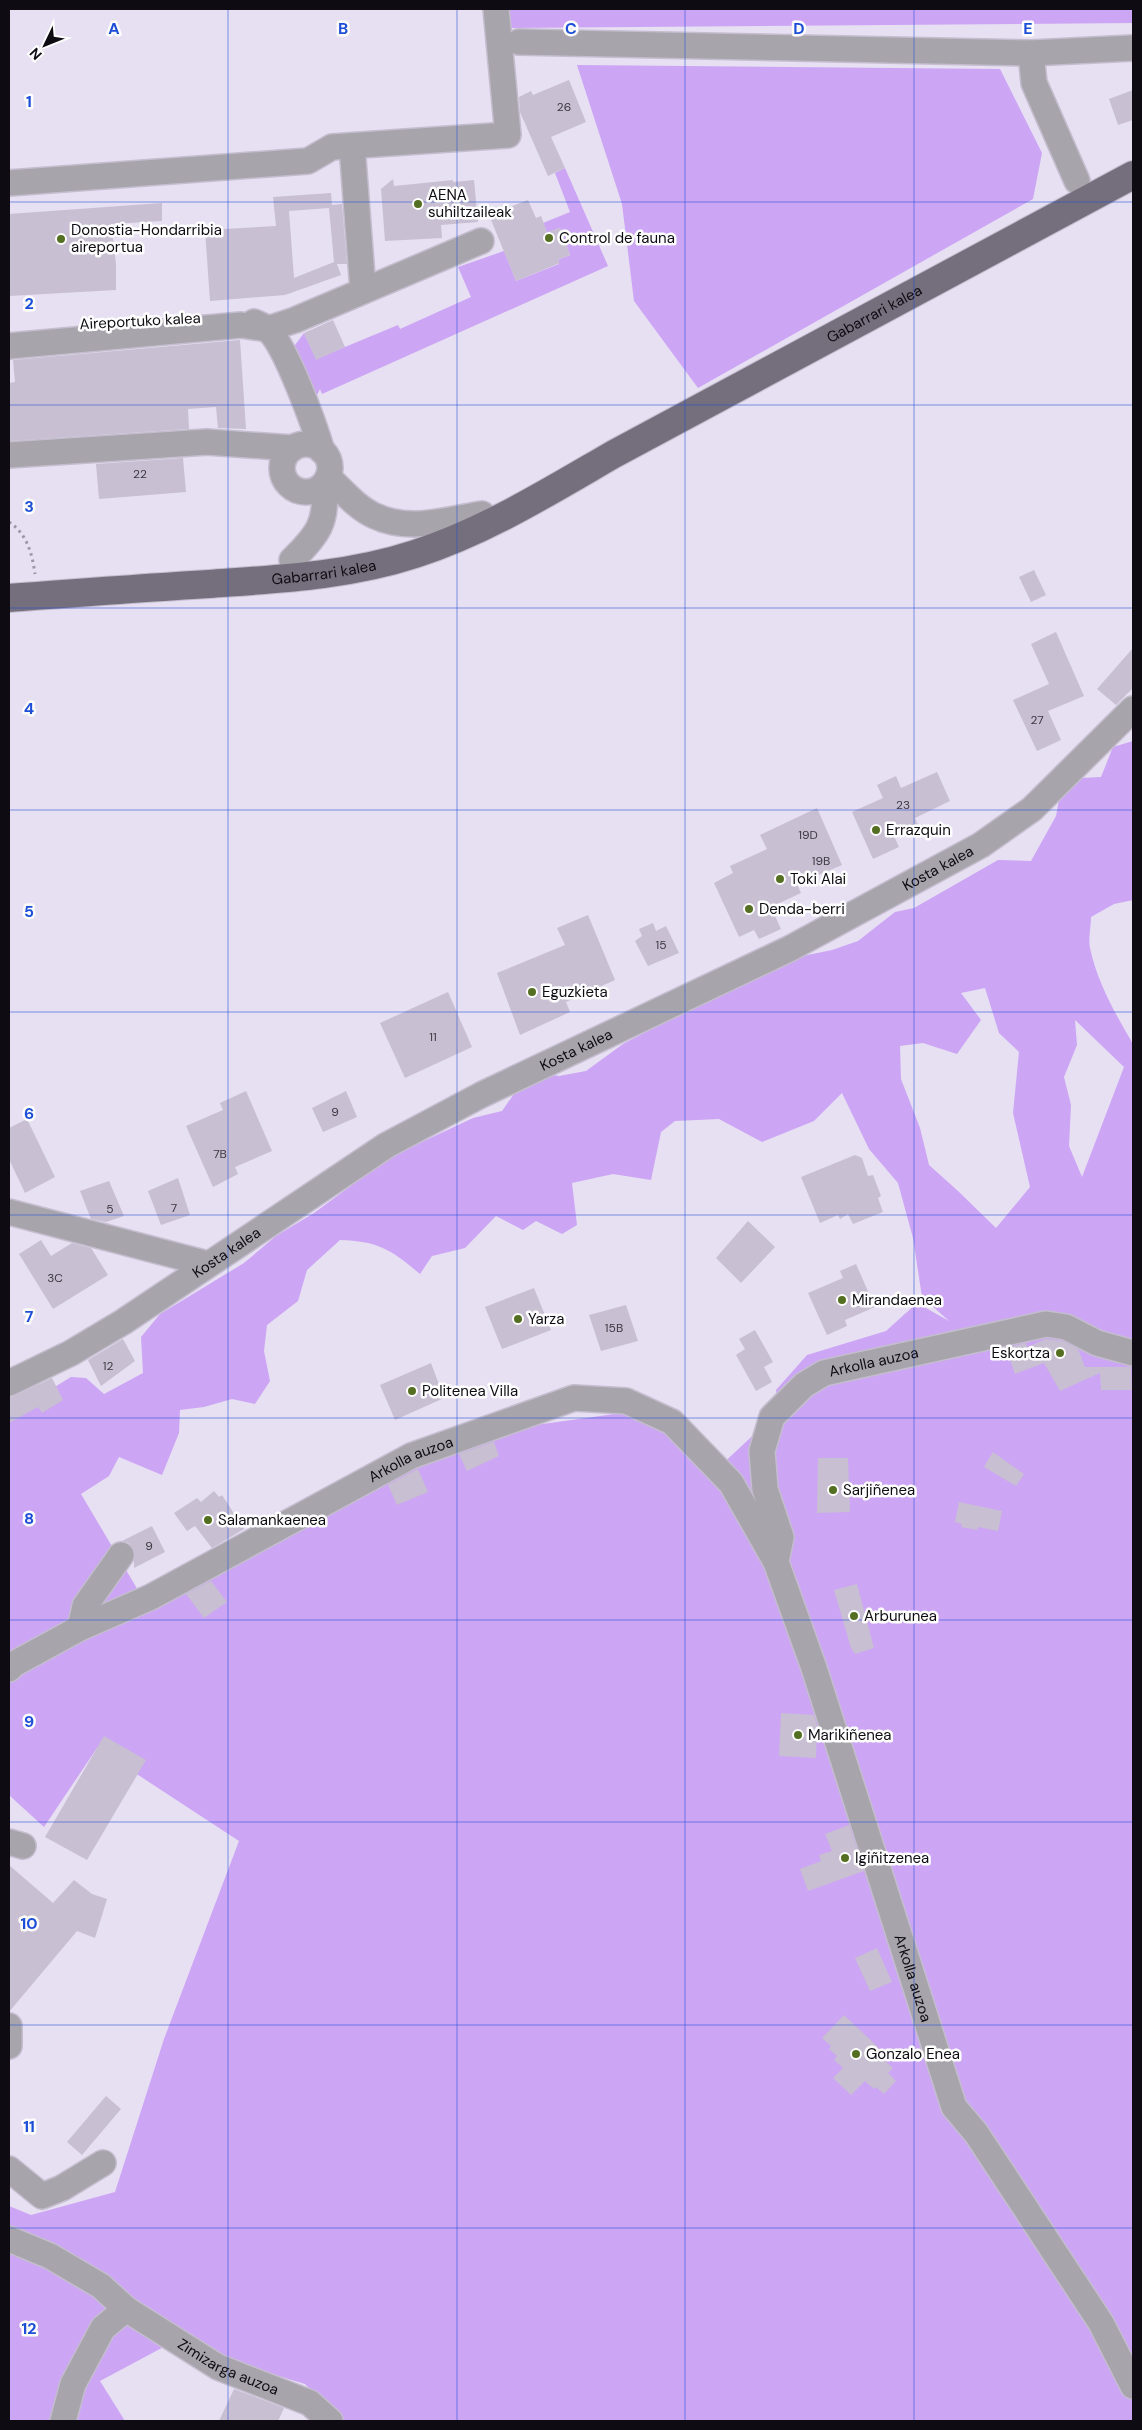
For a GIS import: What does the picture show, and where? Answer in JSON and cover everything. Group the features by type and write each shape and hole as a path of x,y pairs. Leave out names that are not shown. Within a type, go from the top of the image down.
{"main road":[{"name":"Gabarrari kalea","path":"9,598 336,573 416,554 460,537 532,501 614,454 1133,175"},
{"name":"Gabarrari kalea","path":"22,580 292,560 375,548 411,539 482,514 614,454"},
{"path":"188,585 207,575 273,570 292,560"}],"street":[{"path":"9,183 308,161 332,147 508,135 496,9"},
{"path":"520,42 1031,54 1133,48"},
{"path":"1031,54 1034,82 1077,182"},
{"path":"352,146 364,290"},
{"path":"292,560 307,545 323,520 326,502 328,459 322,451 309,410 277,341 268,329 295,320 481,241"},
{"name":"Aireportuko kalea","path":"9,328 242,316 268,329"},
{"name":"Aireportuko kalea","path":"9,346 241,325 268,329"},
{"path":"9,455 207,442 293,448 307,444 322,451"},
{"path":"293,448 284,458 282,464 282,471 287,483 292,488 311,492 326,481"},
{"name":"Gabarrari kalea","path":"326,481 375,516 393,523 408,525 482,514"},
{"name":"Kosta kalea","path":"9,1383 71,1353 115,1326 395,1140 490,1091 789,949 981,845 1032,809 1133,709"},
{"path":"9,1212 208,1264"},
{"name":"Arkolla auzoa","path":"776,1562 781,1537 764,1489 762,1451 772,1417 804,1385 824,1373 1046,1324 1066,1327 1097,1343 1133,1353"},
{"name":"Arkolla auzoa","path":"9,1669 14,1664 80,1628 151,1597 411,1456 574,1398 626,1400 672,1422 731,1483 776,1562 814,1668 954,2107 976,2134 1101,2323 1133,2386"},
{"path":"80,1628 85,1606 121,1555"},
{"path":"9,2026 9,2046"},
{"path":"9,2169 42,2196 62,2188 104,2164"},
{"name":"Zimizarga auzoa","path":"9,2239 50,2256 101,2286 126,2309 218,2367 310,2403 330,2421"},
{"path":"64,2417 73,2384 103,2328 126,2309"}],"path":[{"path":"9,522 18,528 32,552 22,580"}],"shaded area":[{"path":"509,9 1133,9 1133,23 506,28"},
{"path":"577,65 1000,69 1042,153 1033,199 698,388 634,301 622,204"},
{"path":"565,168 608,266 322,394 320,389 317,395 318,403 295,353 295,345 304,333 316,359 398,325 400,329 471,297 458,267 504,251 516,281 559,264 558,260 570,255 560,228 547,233 543,223 570,212 555,173"},
{"path":"1133,741 1133,900 1114,904 1091,917 1089,941 1093,961 1102,986 1133,1044 1133,2421 341,2421 305,2384 171,2343 100,2381 125,2421 9,2421 9,2206 31,2215 115,2192 164,2039 239,1841 97,1748 44,1827 9,1795 9,1415 71,1377 86,1378 104,1394 143,1373 141,1337 160,1314 244,1263 276,1236 314,1213 390,1157 473,1118 502,1111 530,1071 559,1076 586,1071 623,1044 691,1008 766,972 803,956 832,950 858,941 895,912 914,908 998,860 1031,861 1056,816 1063,779 1101,777 1113,747","holes":["985,988 999,1033 1019,1052 1013,1113 1030,1187 996,1228 929,1165 920,1128 901,1079 900,1046 923,1043 957,1054 981,1020 961,993","1075,1020 1124,1067 1082,1177 1069,1146 1071,1105 1064,1077 1077,1045","842,1093 869,1149 898,1183 913,1238 922,1297 949,1321 917,1303 886,1331 807,1355 776,1390 778,1412 716,1470 643,1410 514,1428 411,1455 142,1597 81,1494 109,1476 119,1457 162,1475 179,1433 180,1410 204,1407 232,1399 255,1404 270,1381 264,1351 267,1325 298,1301 307,1270 340,1240 365,1242 384,1248 420,1274 432,1256 465,1248 496,1216 523,1230 536,1221 562,1234 577,1225 572,1183 613,1174 651,1180 661,1132 675,1121 719,1119 762,1142 814,1121"]}],"building":[{"path":"569,80 586,122 551,137 565,168 548,176 520,112 519,97 531,91 533,95"},
{"path":"1133,90 1133,120 1118,125 1109,99"},
{"name":"AENA suhiltzaileak","path":"393,179 394,186 453,180 453,182 474,180 478,222 441,225 442,238 385,241 381,189"},
{"path":"331,193 332,205 342,204 347,264 337,264 341,275 285,295 210,301 205,230 276,226 273,197","holes":["329,208 334,262 294,278 289,211"]},
{"name":"Control de fauna","path":"528,200 536,218 541,216 547,232 560,228 570,255 558,260 560,263 516,281 489,215"},
{"name":"Donostia-Hondarribia aireportua","path":"162,203 162,221 111,224 116,264 116,290 9,296 9,214"},
{"path":"333,320 345,347 316,360 304,333"},
{"path":"240,340 246,429 218,428 216,407 188,409 189,429 9,441 9,383 15,382 13,360"},
{"path":"183,458 186,492 99,499 96,464"},
{"path":"1034,570 1046,595 1031,602 1019,577"},
{"path":"1056,632 1084,696 1048,711 1061,740 1037,751 1013,700 1049,684 1031,644"},
{"path":"1133,648 1133,688 1116,705 1097,689"},
{"path":"937,772 950,801 915,818 918,825 894,836 899,847 873,859 852,812 883,798 877,785 896,776 901,788"},
{"path":"817,808 842,865 797,884 801,893 771,907 781,929 759,939 754,930 739,937 714,883 733,873 730,866 767,849 760,835"},
{"path":"588,915 615,980 566,1002 570,1012 520,1035 497,973 565,945 557,928"},
{"path":"653,923 656,931 666,926 679,953 648,966 635,941 642,936 639,929"},
{"path":"448,992 472,1047 405,1078 380,1023"},
{"path":"246,1091 272,1151 235,1167 238,1174 213,1187 186,1126 223,1110 220,1103"},
{"path":"346,1091 357,1117 323,1132 312,1108"},
{"path":"27,1119 55,1177 25,1193 9,1159 9,1128"},
{"path":"855,1155 862,1158 868,1176 873,1175 881,1196 878,1198 883,1212 853,1224 848,1214 840,1219 838,1215 820,1223 801,1177"},
{"path":"178,1178 190,1215 161,1225 148,1191"},
{"path":"109,1181 124,1216 106,1222 91,1219 80,1191"},
{"path":"748,1221 775,1247 741,1283 716,1258"},
{"path":"41,1240 51,1256 72,1243 91,1248 108,1275 53,1309 19,1254"},
{"name":"Mirandaenea","path":"856,1264 875,1307 845,1320 847,1326 827,1335 808,1293 843,1278 840,1271"},
{"name":"Yarza","path":"534,1288 551,1330 502,1349 485,1307"},
{"path":"626,1305 638,1341 601,1351 589,1315"},
{"path":"755,1330 773,1362 764,1367 772,1382 756,1391 736,1355 745,1349 739,1339"},
{"path":"123,1339 135,1361 101,1386 88,1360"},
{"path":"1046,1339 1062,1341 1078,1349 1085,1367 1131,1367 1132,1390 1101,1390 1100,1373 1060,1391 1044,1363 1015,1374 1006,1348 1026,1343 1027,1347"},
{"name":"Politenea Villa","path":"431,1363 444,1398 395,1420 380,1385"},
{"path":"52,1378 63,1400 42,1413 38,1407 9,1423 9,1398"},
{"path":"494,1442 499,1456 467,1471 459,1454"},
{"path":"993,1452 1024,1474 1016,1486 984,1467"},
{"name":"Sarjiñenea","path":"818,1458 848,1458 850,1512 817,1513"},
{"path":"418,1469 428,1492 397,1505 388,1485"},
{"name":"Salamankaenea","path":"214,1491 219,1497 222,1495 244,1529 212,1548 195,1526 187,1531 174,1513 197,1498 201,1502"},
{"path":"959,1502 1002,1511 998,1531 978,1527 977,1530 961,1527 962,1524 955,1522"},
{"path":"152,1526 165,1552 134,1568 134,1549 129,1543 122,1541"},
{"path":"211,1581 227,1602 204,1618 186,1594"},
{"name":"Arburunea","path":"857,1584 874,1648 855,1654 851,1648 834,1590"},
{"name":"Marikiñenea","path":"781,1713 814,1715 817,1726 816,1758 779,1756"},
{"path":"104,1736 146,1760 87,1860 45,1837"},
{"name":"Igiñitzenea","path":"849,1825 864,1871 808,1891 800,1869 821,1861 819,1855 832,1851 825,1834"},
{"path":"9,1865 53,1903 74,1880 92,1894 107,1899 95,1938 77,1931 9,2012"},
{"path":"877,1948 892,1982 870,1991 855,1958"},
{"name":"Gonzalo Enea","path":"844,2015 879,2048 875,2052 893,2068 888,2073 896,2081 884,2094 876,2087 874,2089 865,2081 851,2095 833,2078 843,2068 834,2060 837,2056 829,2049 831,2046 822,2038"},
{"path":"106,2096 121,2109 82,2155 67,2142"},
{"path":"234,2389 284,2408 278,2421 219,2421"}],"place":[{"name":"AENA suhiltzaileak","path":"418,204"},
{"name":"Control de fauna","path":"549,238"},
{"name":"Donostia-Hondarribia aireportua","path":"61,239"},
{"name":"Errazquin","path":"876,830"},
{"name":"Toki Alai","path":"780,879"},
{"name":"Denda-berri","path":"749,909"},
{"name":"Eguzkieta","path":"532,992"},
{"name":"Mirandaenea","path":"842,1300"},
{"name":"Yarza","path":"518,1319"},
{"name":"Eskortza","path":"1060,1353"},
{"name":"Politenea Villa","path":"412,1391"},
{"name":"Sarjiñenea","path":"833,1490"},
{"name":"Salamankaenea","path":"208,1520"},
{"name":"Arburunea","path":"854,1616"},
{"name":"Marikiñenea","path":"798,1735"},
{"name":"Igiñitzenea","path":"845,1858"},
{"name":"Gonzalo Enea","path":"856,2054"}]}
